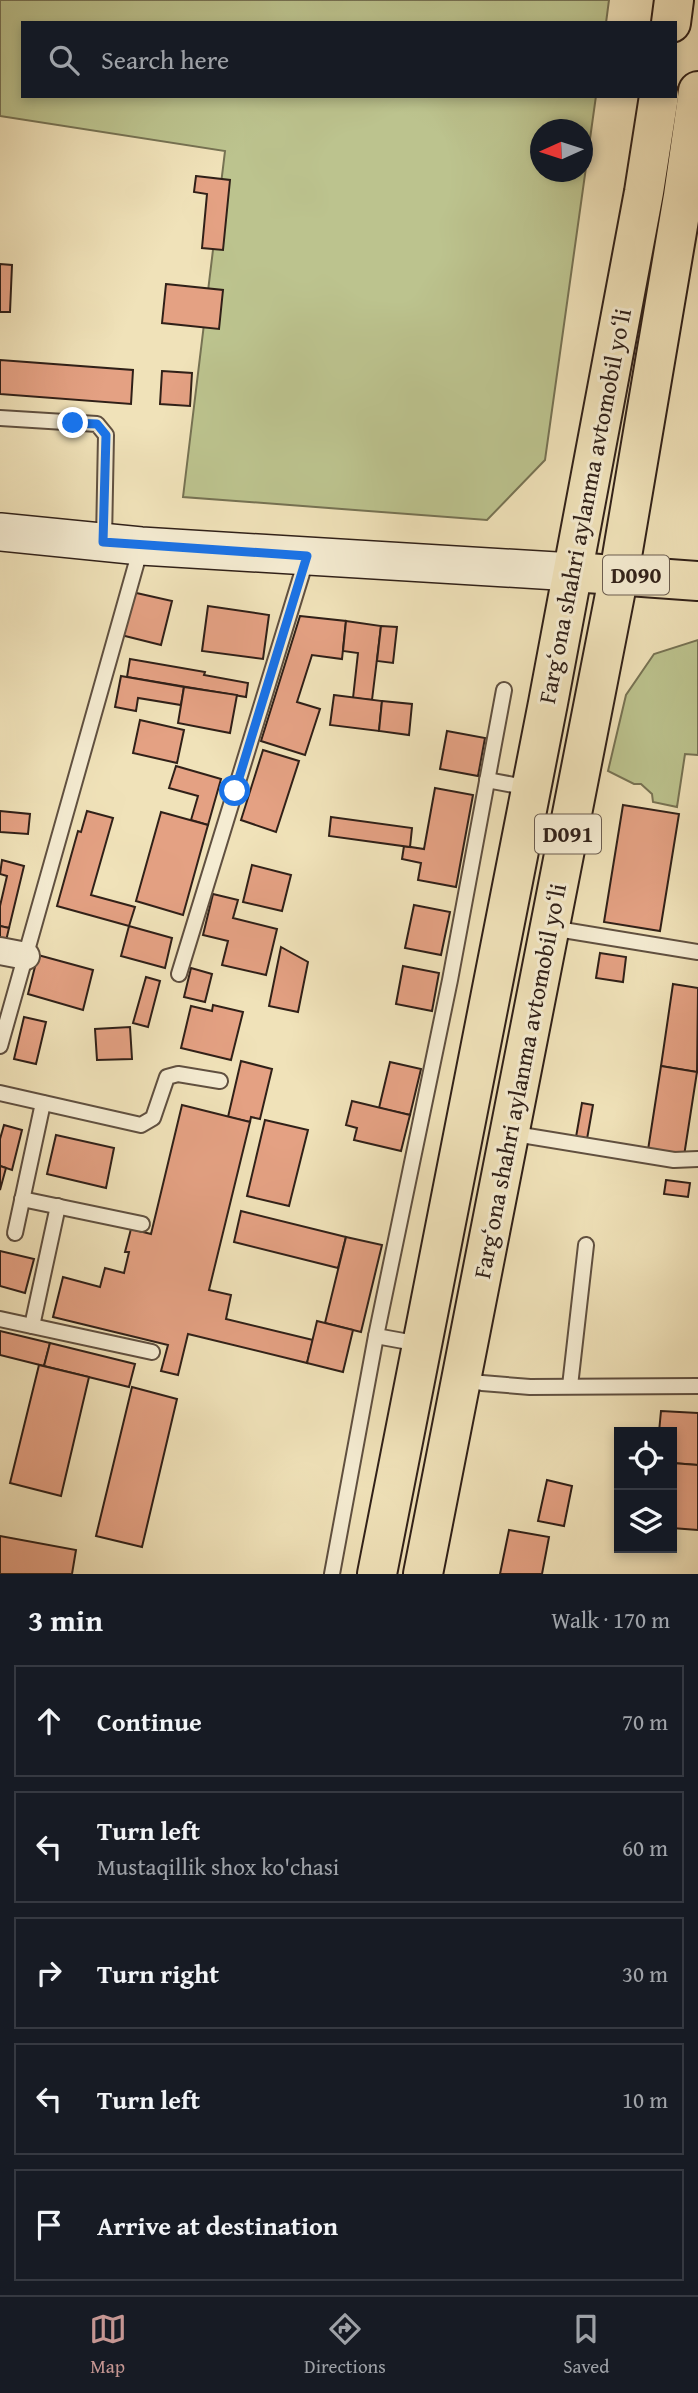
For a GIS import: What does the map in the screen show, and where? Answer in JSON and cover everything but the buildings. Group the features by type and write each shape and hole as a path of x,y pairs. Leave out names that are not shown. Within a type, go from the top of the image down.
{"main road":[{"path":"671,21 674,0"},
{"name":"Fargʻona shahri aylanma avtomobil yoʻli","path":"423,1574 619,574 683,196 698,91"},
{"name":"Fargʻona shahri aylanma avtomobil yoʻli","path":"377,1574 532,788 644,192 659,98"},
{"path":"0,532 141,546 573,572"},
{"name":"D090","path":"573,572 698,581"}],"street":[{"path":"0,951 26,956"}],"lane":[{"path":"0,418 97,424 106,435 103,542"},
{"path":"0,1046 141,546"},
{"path":"179,974 307,556"},
{"path":"332,1574 376,1336 450,980 503,690"},
{"path":"487,780 532,788"},
{"path":"550,928 698,951"},
{"path":"0,1093 141,1125 153,1118 167,1077 178,1074 219,1081"},
{"path":"15,1233 43,1103"},
{"path":"509,1133 674,1160 698,1159"},
{"path":"22,1199 142,1224"},
{"path":"32,1326 58,1206"},
{"path":"570,1386 586,1245"},
{"path":"0,1319 152,1352"},
{"path":"376,1336 422,1344"},
{"path":"461,1379 506,1385 698,1386"}],"green space":[{"path":"0,0 609,0 606,21 21,21 21,98 596,98 593,119 530,119 530,182 584,182 545,460 487,520 183,497 225,151 0,116"},
{"path":"698,640 698,755 685,754 677,807 653,802 652,794 641,784 634,784 608,771 626,695 654,654"}],"route":[{"path":"73,423 97,424 106,435 103,542 307,556 235,791"}]}
